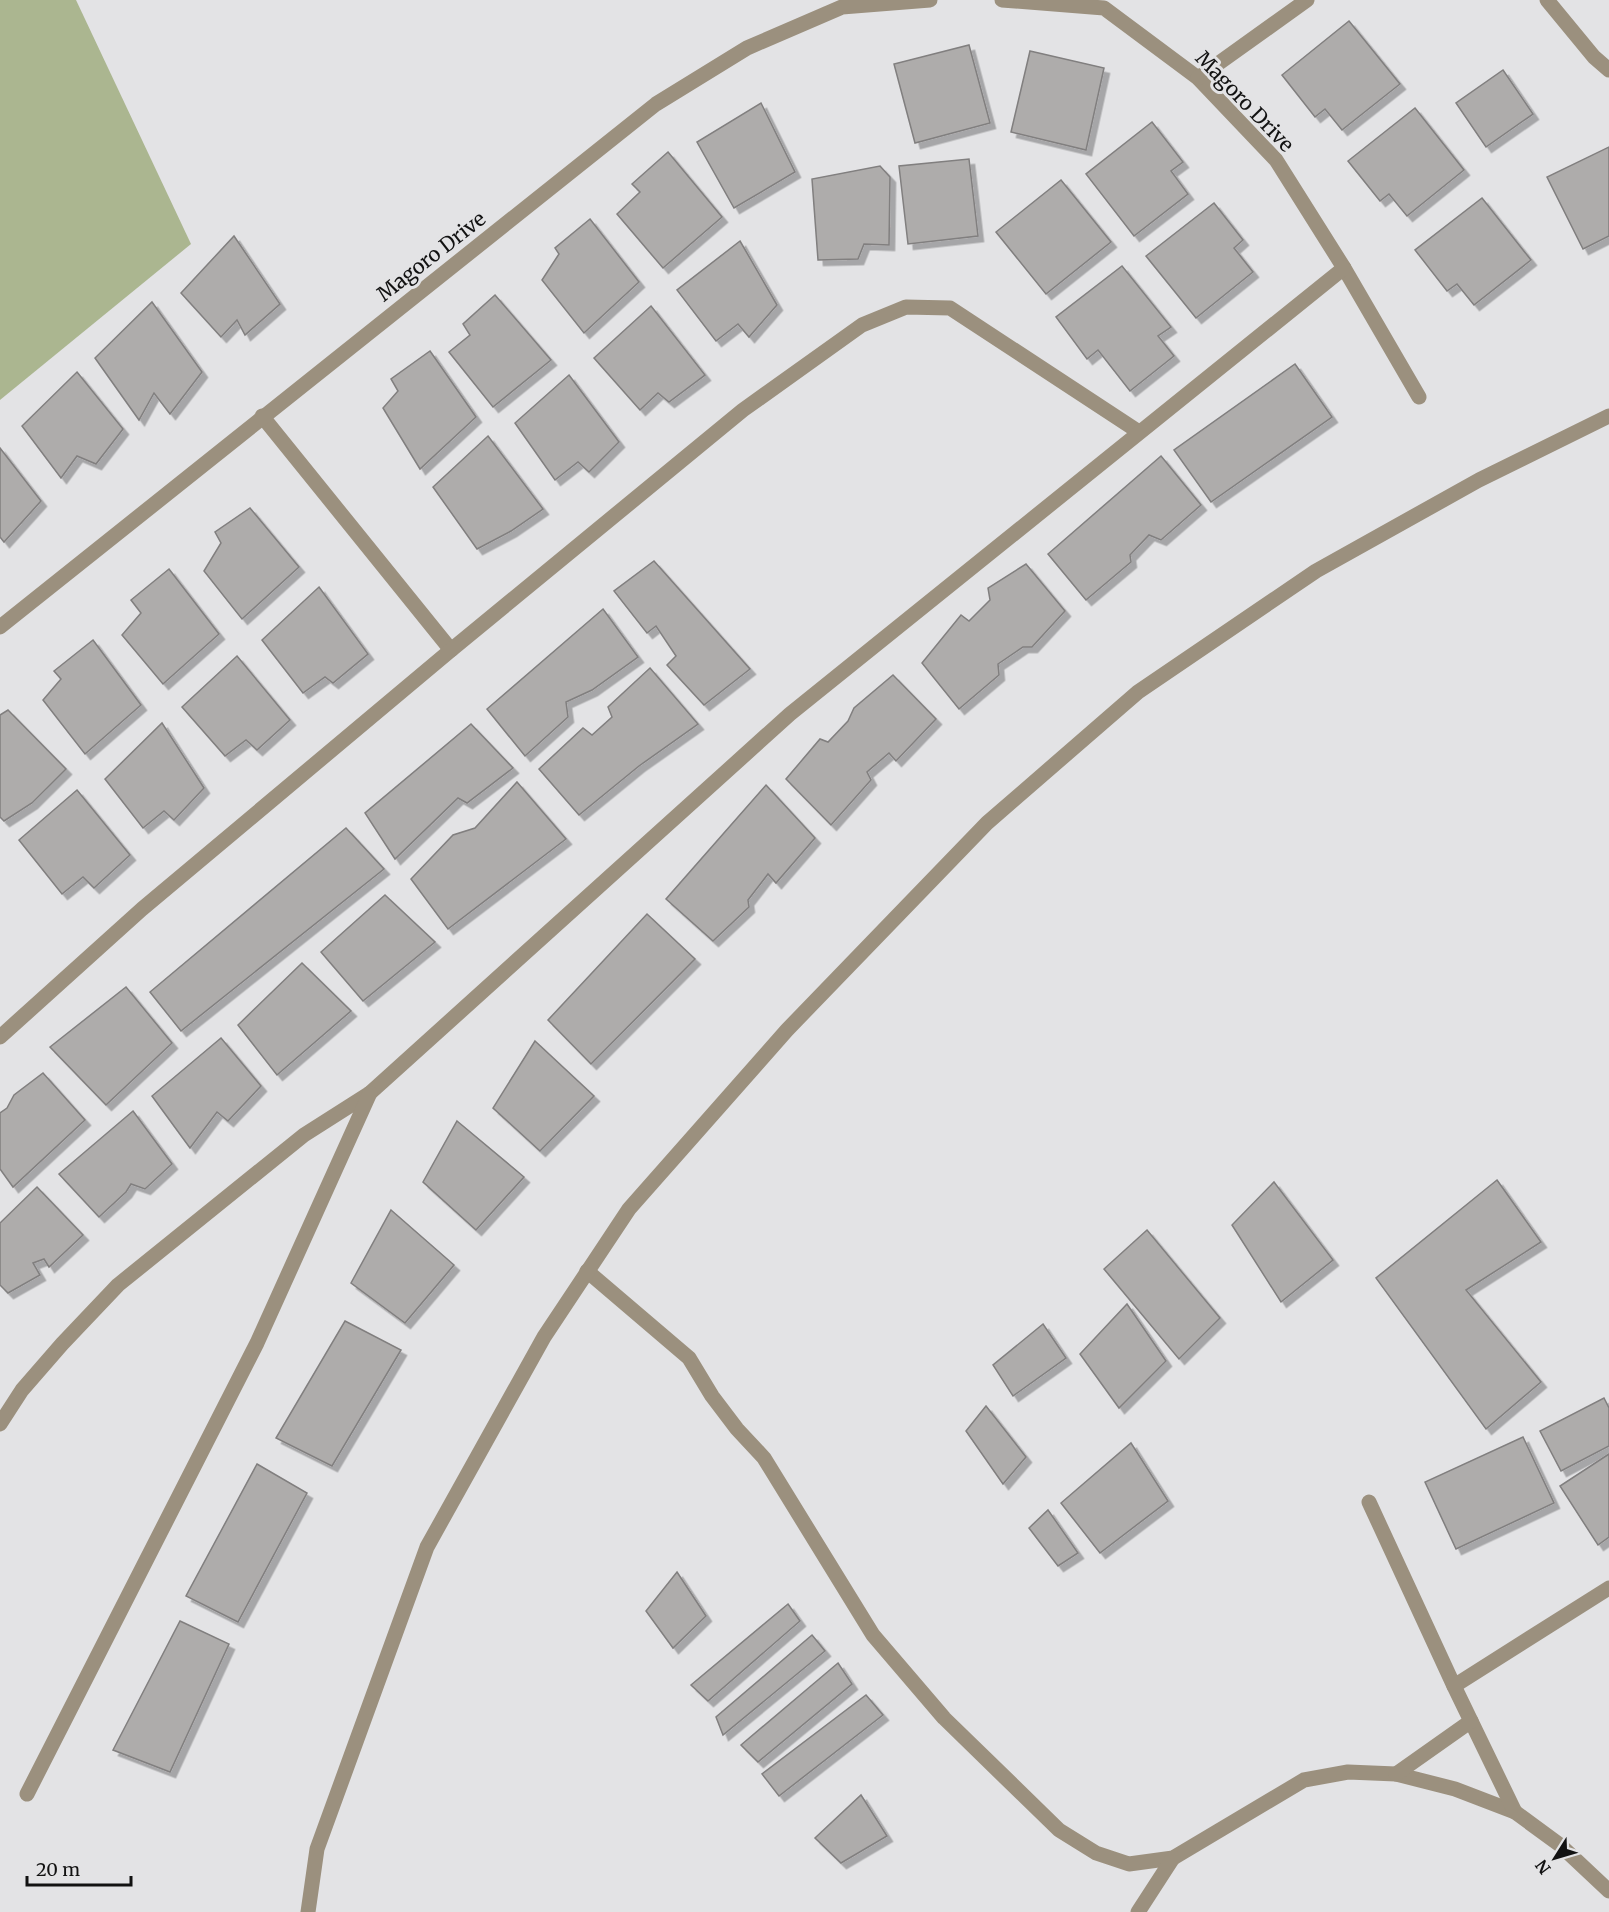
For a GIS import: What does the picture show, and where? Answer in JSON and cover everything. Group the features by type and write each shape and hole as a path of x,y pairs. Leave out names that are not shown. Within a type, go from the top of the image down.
{"street":[{"name":"Magoro Drive","path":"0,627 262,416 666,98 747,48 842,7 930,0"},
{"name":"Magoro Drive","path":"1002,0 1104,8 1198,78 1276,160 1344,268 1419,397"},
{"path":"1198,78 1307,0"},
{"path":"1547,0 1594,57 1609,70"},
{"path":"0,1424 22,1390 118,1285 304,1135 370,1093 790,714 1344,268"},
{"path":"0,1037 142,909 451,650 743,410 862,325 906,307 950,308 1139,432"},
{"path":"262,416 451,650"},
{"path":"308,1912 317,1849 428,1547 544,1337 629,1209 795,1021 987,823 1138,692 1316,571 1479,480 1609,416"},
{"path":"27,1794 257,1343 370,1093"},
{"path":"587,1272 689,1358 737,1429 764,1458 873,1635 944,1718 1059,1830 1096,1853 1129,1864 1173,1858 1304,1780 1348,1772 1396,1774 1455,1790 1515,1812 1560,1845 1609,1891"},
{"path":"1369,1502 1515,1812"},
{"path":"1454,1686 1609,1588"},
{"path":"1396,1774 1471,1721"},
{"path":"1138,1912 1173,1858"}],"green space":[{"path":"0,0 76,0 191,244 0,400"}],"building":[{"path":"1349,21 1400,84 1342,130 1325,109 1315,117 1282,75"},
{"path":"969,45 990,123 915,143 894,64"},
{"path":"1030,51 1104,68 1086,150 1011,132"},
{"path":"1503,70 1533,114 1486,147 1456,103"},
{"path":"761,103 795,172 734,208 697,142"},
{"path":"1415,108 1464,170 1407,216 1389,194 1380,201 1348,161"},
{"path":"1152,122 1183,162 1171,171 1188,194 1134,236 1086,174"},
{"path":"1609,147 1609,236 1583,249 1547,177"},
{"path":"668,152 722,217 663,268 617,214 640,192 632,184"},
{"path":"969,159 978,236 908,244 899,166"},
{"path":"880,166 890,177 889,245 864,244 858,259 818,260 812,179"},
{"path":"1061,180 1111,242 1046,294 996,232"},
{"path":"1482,198 1531,260 1474,305 1457,284 1447,291 1415,250"},
{"path":"1214,203 1243,240 1234,248 1253,272 1196,318 1146,256"},
{"path":"590,219 639,282 584,333 542,280 559,254 555,248"},
{"path":"234,236 280,304 245,335 237,320 221,337 181,293"},
{"path":"740,241 777,305 749,337 738,324 716,341 677,290"},
{"path":"1122,266 1171,327 1158,336 1174,356 1130,391 1098,350 1087,359 1056,317"},
{"path":"495,295 551,360 493,407 449,352 470,335 463,324"},
{"path":"152,302 202,372 170,414 154,393 139,420 95,358"},
{"path":"651,306 705,375 669,402 658,393 640,410 594,358"},
{"path":"430,351 476,417 420,469 383,408 398,391 391,379"},
{"path":"1295,364 1332,417 1211,502 1174,450"},
{"path":"77,372 123,429 96,464 77,456 61,478 22,426"},
{"path":"569,375 619,442 589,472 578,462 555,480 515,423"},
{"path":"488,436 543,509 511,531 477,549 433,487"},
{"path":"0,448 41,501 4,542 0,537"},
{"path":"1161,456 1201,505 1161,540 1149,535 1130,555 1131,562 1086,600 1048,554"},
{"path":"250,508 299,567 242,619 204,571 221,543 215,532"},
{"path":"654,561 750,669 704,705 667,665 676,656 656,626 647,633 614,591"},
{"path":"1026,564 1065,611 1032,647 1023,647 998,664 999,675 959,709 922,663 961,615 969,621 990,600 988,588"},
{"path":"169,569 219,634 163,684 122,635 141,613 131,600"},
{"path":"319,587 368,654 333,683 325,677 303,693 262,640"},
{"path":"603,609 638,657 592,690 566,702 568,717 525,756 487,709"},
{"path":"93,640 141,705 85,754 43,700 61,679 54,671"},
{"path":"237,656 290,720 257,750 246,740 225,756 182,707"},
{"path":"650,668 698,724 639,766 579,815 539,769 583,728 592,735 612,717 608,707"},
{"path":"893,675 936,719 896,761 889,753 867,772 871,780 831,825 786,779 820,739 828,742 848,721 854,708"},
{"path":"8,710 66,769 32,803 4,821 0,817 0,715"},
{"path":"162,723 204,788 174,820 164,811 143,828 105,779"},
{"path":"471,724 513,768 467,803 458,798 395,859 365,813"},
{"path":"517,782 566,839 448,929 411,879 453,835 475,828"},
{"path":"766,785 815,838 776,883 768,874 748,900 749,907 713,941 666,899"},
{"path":"77,790 130,855 94,888 83,877 62,894 19,840"},
{"path":"346,828 384,869 181,1031 150,992"},
{"path":"385,895 435,942 363,1001 321,952"},
{"path":"647,914 695,959 591,1064 548,1020"},
{"path":"302,963 351,1011 277,1075 238,1025"},
{"path":"126,987 172,1043 106,1105 50,1047"},
{"path":"221,1038 261,1086 228,1121 217,1112 190,1148 152,1096"},
{"path":"535,1041 594,1096 540,1151 493,1108"},
{"path":"43,1073 85,1120 13,1187 0,1169 0,1113 7,1108 14,1095"},
{"path":"133,1111 172,1164 145,1189 131,1184 126,1192 99,1217 59,1174"},
{"path":"457,1121 524,1177 476,1230 423,1182"},
{"path":"1497,1180 1541,1242 1466,1290 1541,1382 1486,1429 1376,1278"},
{"path":"1274,1182 1333,1260 1281,1302 1232,1225"},
{"path":"37,1187 83,1235 49,1267 44,1259 33,1263 40,1275 8,1293 0,1285 0,1223"},
{"path":"391,1210 454,1265 405,1323 351,1283"},
{"path":"1147,1230 1220,1318 1179,1359 1104,1269"},
{"path":"1127,1304 1166,1361 1119,1408 1080,1354"},
{"path":"345,1321 401,1350 332,1466 276,1438"},
{"path":"1043,1324 1066,1358 1013,1396 993,1365"},
{"path":"1604,1398 1609,1408 1609,1446 1561,1471 1540,1431"},
{"path":"986,1406 1026,1457 1003,1484 966,1431"},
{"path":"1523,1437 1554,1503 1456,1549 1425,1482"},
{"path":"1131,1443 1168,1501 1100,1553 1061,1503"},
{"path":"1609,1454 1609,1537 1598,1545 1560,1486"},
{"path":"257,1464 307,1493 238,1622 186,1596"},
{"path":"1048,1510 1078,1553 1058,1566 1029,1528"},
{"path":"677,1572 706,1616 673,1648 646,1611"},
{"path":"788,1604 800,1621 708,1701 691,1685"},
{"path":"180,1621 229,1644 170,1772 113,1750"},
{"path":"812,1635 825,1651 723,1735 716,1717"},
{"path":"838,1663 852,1684 758,1762 741,1745"},
{"path":"866,1695 883,1715 779,1796 762,1774"},
{"path":"861,1795 887,1836 841,1863 815,1838"}]}
